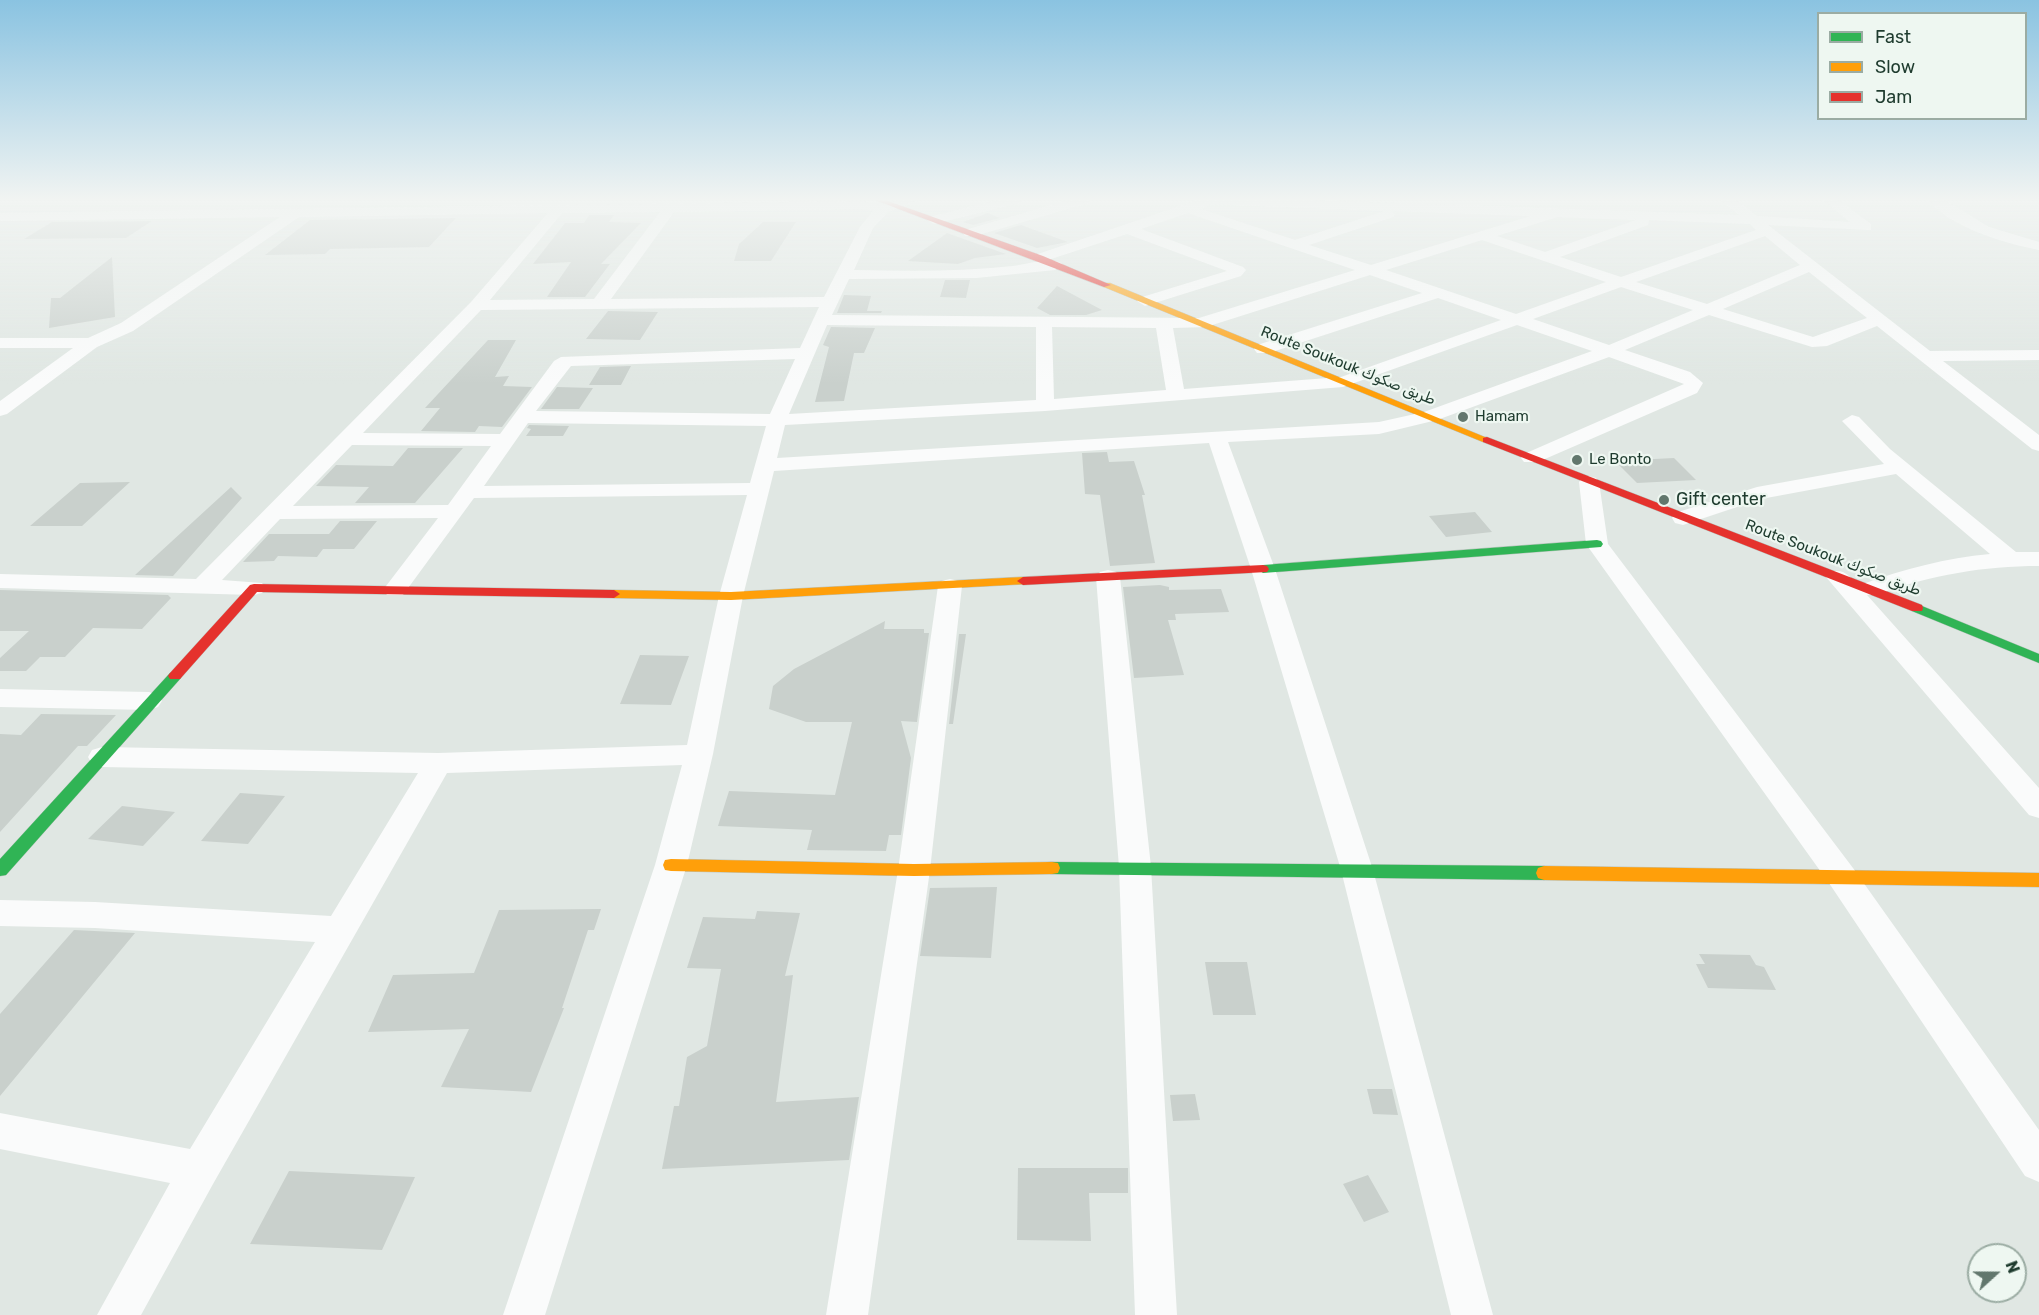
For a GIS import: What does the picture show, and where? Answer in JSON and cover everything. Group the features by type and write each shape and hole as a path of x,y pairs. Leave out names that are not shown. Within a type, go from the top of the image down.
{"street":[{"path":"4,405 91,343 127,327 224,261"},
{"path":"203,586 477,305 514,261"},
{"path":"599,304 630,261"},
{"path":"524,1315 671,865 699,754 731,596 777,420 825,311 850,261"},
{"name":"Route Soukouk طريق صكوك","path":"1047,261 1589,482 1871,589 2039,658"},
{"path":"1145,301 1236,273 1238,270 1215,261"},
{"path":"1348,261 1611,350 1684,376 1694,383 1691,389 1531,458"},
{"path":"477,305 599,304 825,311 1044,324 1200,323 1401,261"},
{"path":"1558,261 1707,311 1812,342 1821,342 1880,319"},
{"path":"522,417 777,420 1045,405 1343,382 1680,261"},
{"path":"1805,261 2039,445"},
{"path":"844,274 962,276 1001,274 1055,265"},
{"path":"469,492 762,477 1179,438 1379,428 1430,416 1611,350 1811,266"},
{"path":"1263,350 1441,292"},
{"path":"1044,324 1045,405"},
{"path":"1164,324 1169,395 1179,438"},
{"path":"0,343 91,343"},
{"path":"395,590 456,511 504,440 560,365 575,359 806,353"},
{"path":"1927,356 2039,355"},
{"path":"1852,421 1900,467 2011,560"},
{"path":"1216,436 1263,569 1357,870 1472,1315"},
{"path":"347,439 504,440"},
{"path":"1683,518 1757,493 1900,467"},
{"path":"1589,482 1597,544 1842,877 2039,1162"},
{"path":"274,513 456,511"},
{"path":"0,582 731,596 1263,569 1597,544"},
{"path":"1871,589 1936,567 2039,559"},
{"path":"1108,577 1135,867 1156,1315"},
{"path":"1838,577 2039,807"},
{"path":"847,1315 914,870 950,586"},
{"path":"0,870 149,701 254,588"},
{"path":"0,698 149,701"},
{"path":"102,757 438,763 581,760 699,754"},
{"path":"118,1315 199,1170 438,763"},
{"path":"671,865 914,870 1135,867 2039,880"},
{"path":"0,913 95,915 341,930"},
{"path":"0,1131 199,1170"}],"building":[{"path":"106,261 112,261 115,317 49,328 51,298 60,298"},
{"path":"535,261 604,261 601,264 610,264 585,297 547,297 571,262 533,264"},
{"path":"914,261 965,261 958,264"},
{"path":"945,280 970,280 966,298 940,297"},
{"path":"1057,286 1102,310 1086,315 1050,315 1037,308"},
{"path":"844,295 871,296 867,311 882,311 881,313 837,313"},
{"path":"608,311 658,312 640,340 586,339"},
{"path":"831,327 875,328 864,353 854,353 844,401 815,402 829,347 823,345"},
{"path":"488,340 516,340 495,377 509,376 503,386 532,387 502,427 479,426 475,432 421,431 440,408 425,408"},
{"path":"631,366 621,385 589,385 600,367"},
{"path":"557,387 593,388 579,409 541,409"},
{"path":"529,425 569,426 563,436 526,436 531,429 527,428"},
{"path":"408,448 463,448 415,503 355,503 369,487 316,486 336,465 393,466"},
{"path":"1107,452 1109,462 1134,461 1145,495 1142,495 1155,563 1110,566 1100,495 1085,494 1082,453"},
{"path":"1674,458 1696,480 1637,483 1615,461"},
{"path":"130,482 82,526 30,526 80,483"},
{"path":"231,487 242,498 173,576 135,575"},
{"path":"1475,512 1492,532 1446,537 1429,516"},
{"path":"340,521 377,521 354,549 323,549 317,557 278,556 274,561 243,562 269,534 329,534"},
{"path":"1160,585 1169,587 1169,590 1221,589 1229,612 1175,614 1176,620 1168,620 1184,675 1134,678 1123,587"},
{"path":"0,590 168,595 171,598 142,629 93,628 65,657 40,657 26,671 0,671 0,658 29,631 0,631"},
{"path":"885,621 884,629 924,629 924,633 929,633 917,722 901,721 911,758 901,835 889,835 886,851 807,850 812,830 718,826 729,791 835,795 852,722 806,722 769,709 773,686 794,669"},
{"path":"959,634 966,634 953,724 949,724"},
{"path":"640,655 689,656 671,705 620,704"},
{"path":"41,714 116,715 87,746 78,746 0,832 0,734 21,735"},
{"path":"240,793 285,796 248,844 201,841"},
{"path":"122,806 175,812 143,846 88,839"},
{"path":"997,887 991,958 920,956 930,888"},
{"path":"601,909 594,930 588,930 562,1008 564,1008 531,1092 441,1087 469,1029 368,1032 393,975 474,973 499,910"},
{"path":"757,911 800,913 785,976 793,975 776,1102 859,1097 849,1160 662,1169 674,1106 679,1106 687,1057 707,1046 721,969 687,968 703,917 755,919"},
{"path":"74,930 135,933 0,1096 0,1014"},
{"path":"1699,954 1750,955 1756,965 1764,967 1776,990 1708,988 1696,964 1705,964"},
{"path":"1205,962 1247,962 1256,1015 1213,1015"},
{"path":"1367,1089 1392,1089 1398,1115 1373,1114"},
{"path":"1195,1094 1200,1120 1173,1121 1170,1095"},
{"path":"1018,1168 1128,1168 1128,1193 1089,1193 1091,1241 1017,1240"},
{"path":"289,1171 415,1177 382,1250 250,1244"},
{"path":"1368,1175 1389,1212 1364,1222 1343,1184"}],"traffic: fast":[{"path":"1263,569 1597,544"},
{"path":"1917,608 2039,659"},
{"path":"0,870 175,676"},
{"path":"1052,868 1544,873"}],"traffic: slow":[{"path":"1107,285 1487,440"},
{"path":"614,594 731,596 1023,581"},
{"path":"671,865 914,870 1052,868"},
{"path":"1544,873 2039,880"}],"traffic: jam":[{"path":"1048,261 1107,285"},
{"path":"1487,440 1917,608"},
{"path":"1023,581 1263,569"},
{"path":"175,676 254,588 614,594"}],"place":[{"name":"Hamam","path":"1463,417"},
{"name":"Le Bonto","path":"1577,460"},
{"name":"Gift center","path":"1664,500"}]}
